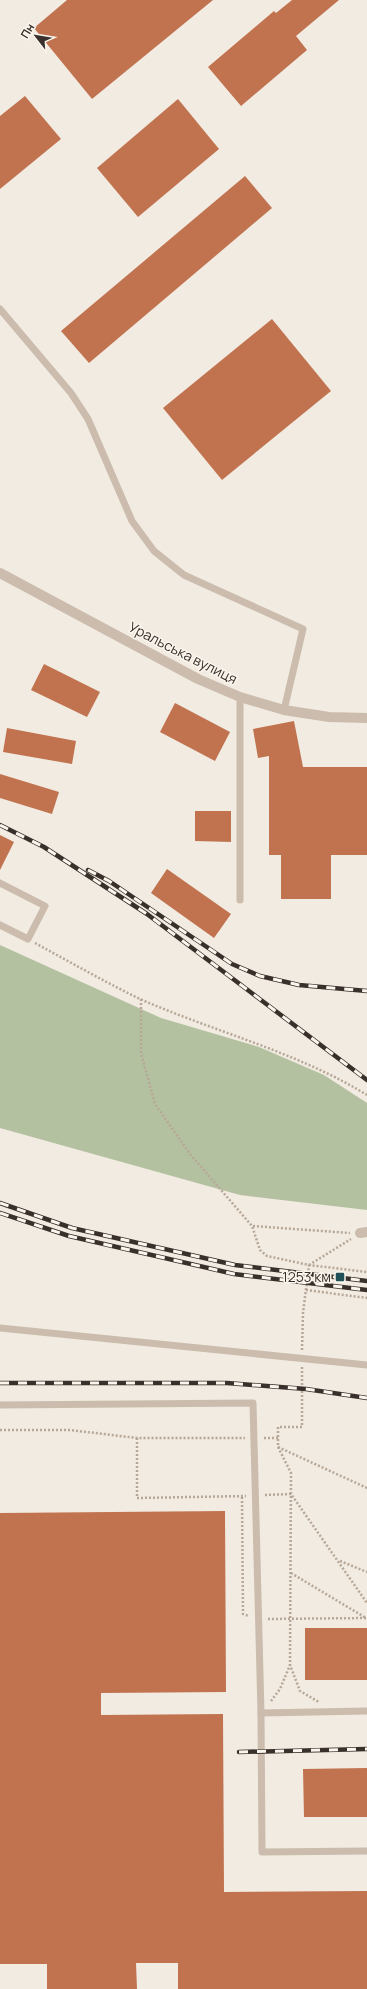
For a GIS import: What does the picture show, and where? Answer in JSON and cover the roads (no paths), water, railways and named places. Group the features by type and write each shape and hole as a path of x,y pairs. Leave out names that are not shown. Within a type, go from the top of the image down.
{"street":[{"name":"Уральська вулиця","path":"0,573 198,679 240,697 284,710 329,717 367,718"}],"lane":[{"path":"0,309 71,393 88,420 132,521 154,551 184,575 303,629 284,710"},
{"path":"240,697 240,900"},
{"path":"0,883 45,906 28,939 0,925"},
{"path":"0,1328 367,1365"},
{"path":"0,1405 253,1403 261,1713 262,1852 367,1852"},
{"path":"261,1713 367,1711"}],"railway":[{"path":"0,825 44,847 147,914 367,1080"},
{"path":"88,870 109,881 232,964 260,976 299,985 367,991"},
{"path":"0,1203 72,1228 235,1265 367,1281"},
{"path":"0,1213 69,1236 234,1274 367,1290"},
{"path":"0,1383 227,1383 306,1389 367,1398"},
{"path":"239,1752 367,1749"}],"place":[{"name":"1253 км","path":"340,1277"}]}
